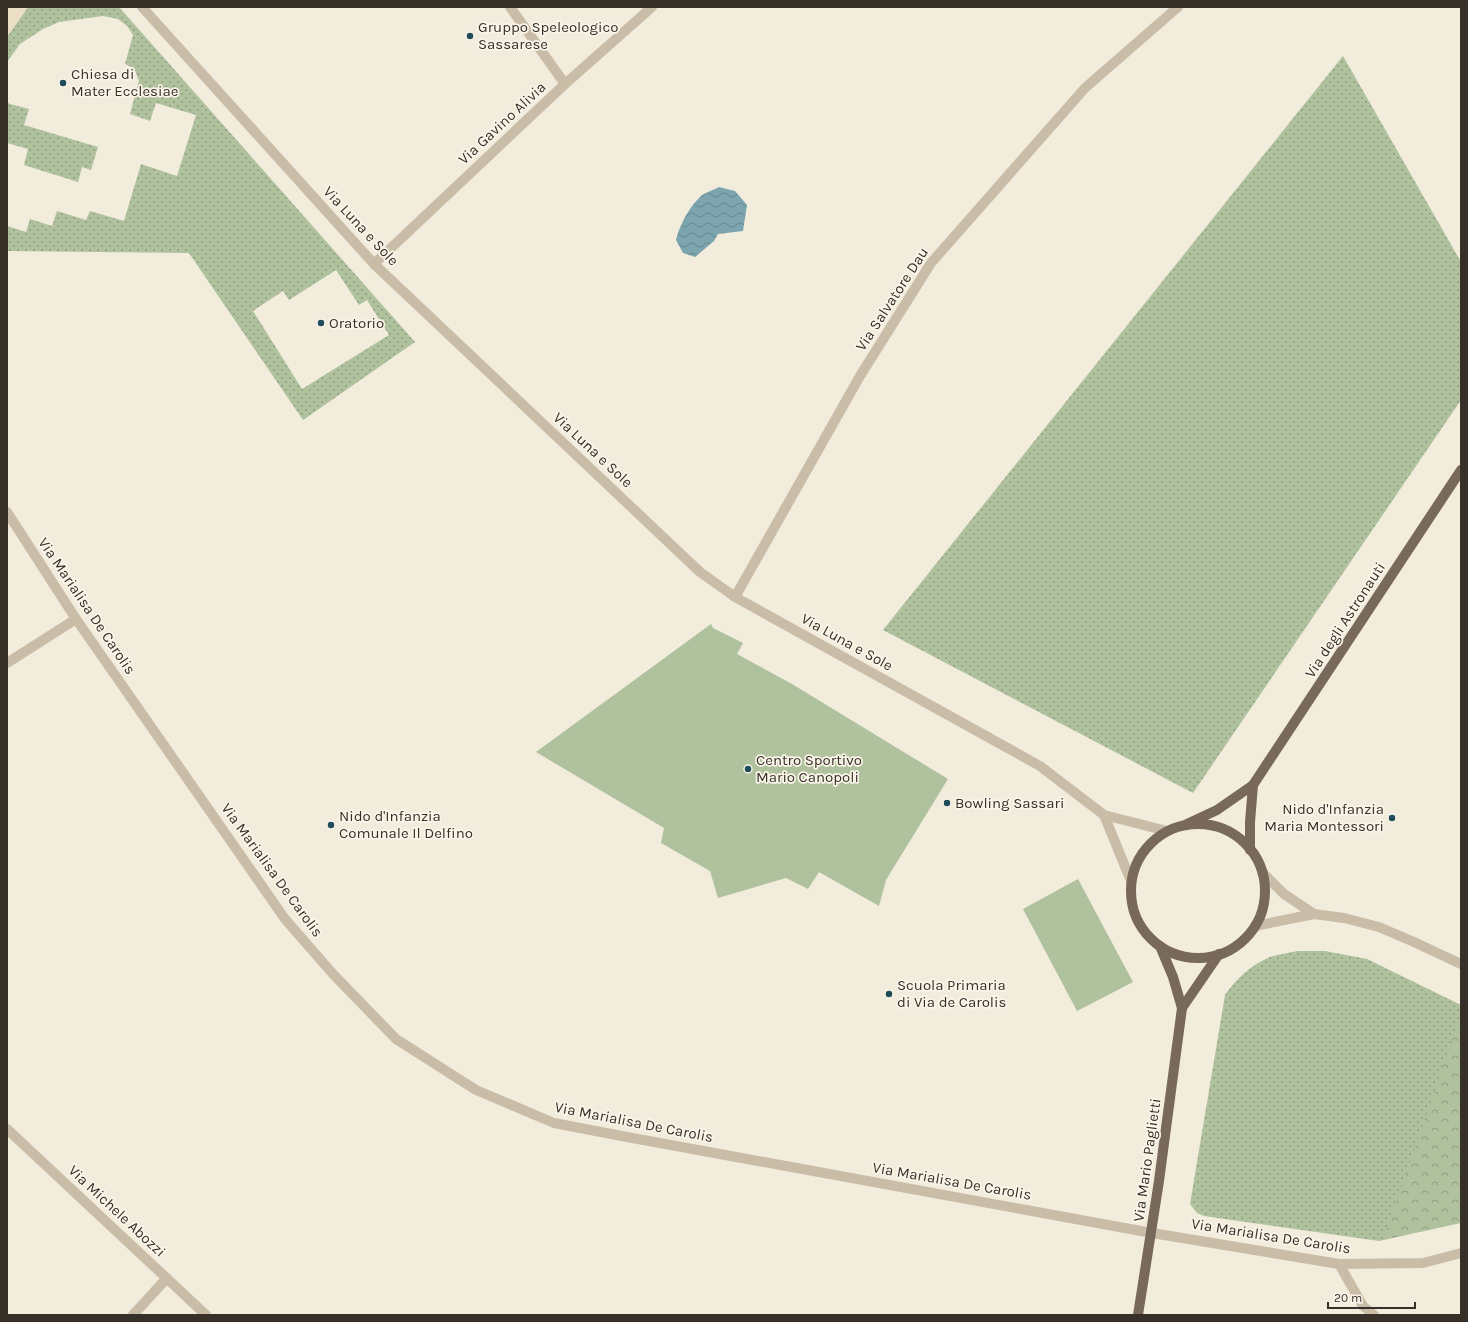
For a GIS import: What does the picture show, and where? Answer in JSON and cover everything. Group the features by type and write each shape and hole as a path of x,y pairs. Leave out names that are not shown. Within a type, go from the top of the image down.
{"main road":[{"name":"Via degli Astronauti","path":"1187,824 1217,810 1253,786 1461,470"},
{"name":"Via degli Astronauti","path":"1250,850 1250,822 1253,786"},
{"path":"1187,824 1208,824 1228,831 1246,843 1258,861 1265,881 1264,903 1258,923 1245,939 1229,951 1209,957 1188,958 1168,951 1160,946 1151,939 1138,922 1131,902 1131,881 1138,860 1150,843 1167,831 1187,824"},
{"path":"1160,946 1173,977 1182,1008"},
{"path":"1182,1008 1219,954"},
{"name":"Via Mario Paglietti","path":"1138,1315 1152,1233 1182,1008"}],"street":[{"name":"Via Luna e Sole","path":"142,7 374,264 700,572 735,597 1040,766 1104,814 1167,831"},
{"path":"510,7 565,84"},
{"name":"Via Gavino Alivia","path":"374,264 565,84 652,7"},
{"name":"Via Salvatore Dau","path":"735,597 860,376 931,263 1085,88 1178,7"},
{"name":"Via Marialisa De Carolis","path":"7,512 76,619 285,919 333,974 396,1039 476,1090 554,1122 626,1137 1152,1233 1339,1264 1423,1263 1461,1253"},
{"path":"7,663 76,619"},
{"path":"1104,814 1131,881"},
{"path":"1262,872 1284,894 1314,914"},
{"path":"1255,926 1314,914 1344,918 1379,927 1461,964"},
{"name":"Via Michele Abozzi","path":"7,1129 206,1315"},
{"path":"1339,1264 1363,1306 1374,1315"},
{"path":"133,1315 167,1278"}],"green space":[{"path":"28,7 119,7 415,342 303,420 189,253 7,251 7,226 26,232 30,219 52,226 57,211 86,220 90,211 124,221 141,164 177,176 196,115 156,103 150,121 130,114 139,81 134,68 125,64 133,35 127,26 118,19 103,16 59,22 43,29 20,44 7,62 7,37","holes":["336,270 359,305 367,300 389,335 302,389 253,311 283,291 289,300"]},
{"path":"1343,56 1461,262 1461,400 1193,793 883,630"},
{"path":"7,102 29,109 24,125 98,147 91,170 82,167 78,182 24,165 28,149 7,143"},
{"name":"Centro Sportivo Mario Canopoli","path":"711,624 713,628 743,643 737,654 792,684 948,779 886,880 879,906 819,872 808,889 786,878 718,898 710,871 661,843 664,828 536,752"},
{"path":"1078,879 1133,982 1077,1011 1023,909"},
{"path":"1298,951 1325,951 1367,959 1461,1005 1461,1108 1431,1229 1379,1241 1204,1216 1197,1213 1190,1204 1225,995 1239,978 1256,964 1270,957"},
{"path":"1461,1014 1461,1223 1383,1240"}],"shaded area":[{"path":"7,7 28,7 7,36"}],"water":[{"path":"719,187 735,191 747,205 743,231 718,234 714,241 695,257 683,253 676,240 686,216 702,195"}],"place":[{"name":"Gruppo Speleologico Sassarese","path":"470,36"},
{"name":"Chiesa di Mater Ecclesiae","path":"63,83"},
{"name":"Oratorio","path":"321,323"},
{"name":"Centro Sportivo Mario Canopoli","path":"748,769"},
{"name":"Bowling Sassari","path":"947,803"},
{"name":"Nido d'Infanzia Maria Montessori","path":"1392,818"},
{"name":"Nido d'Infanzia Comunale Il Delfino","path":"331,825"},
{"name":"Scuola Primaria di Via de Carolis","path":"889,994"}]}
